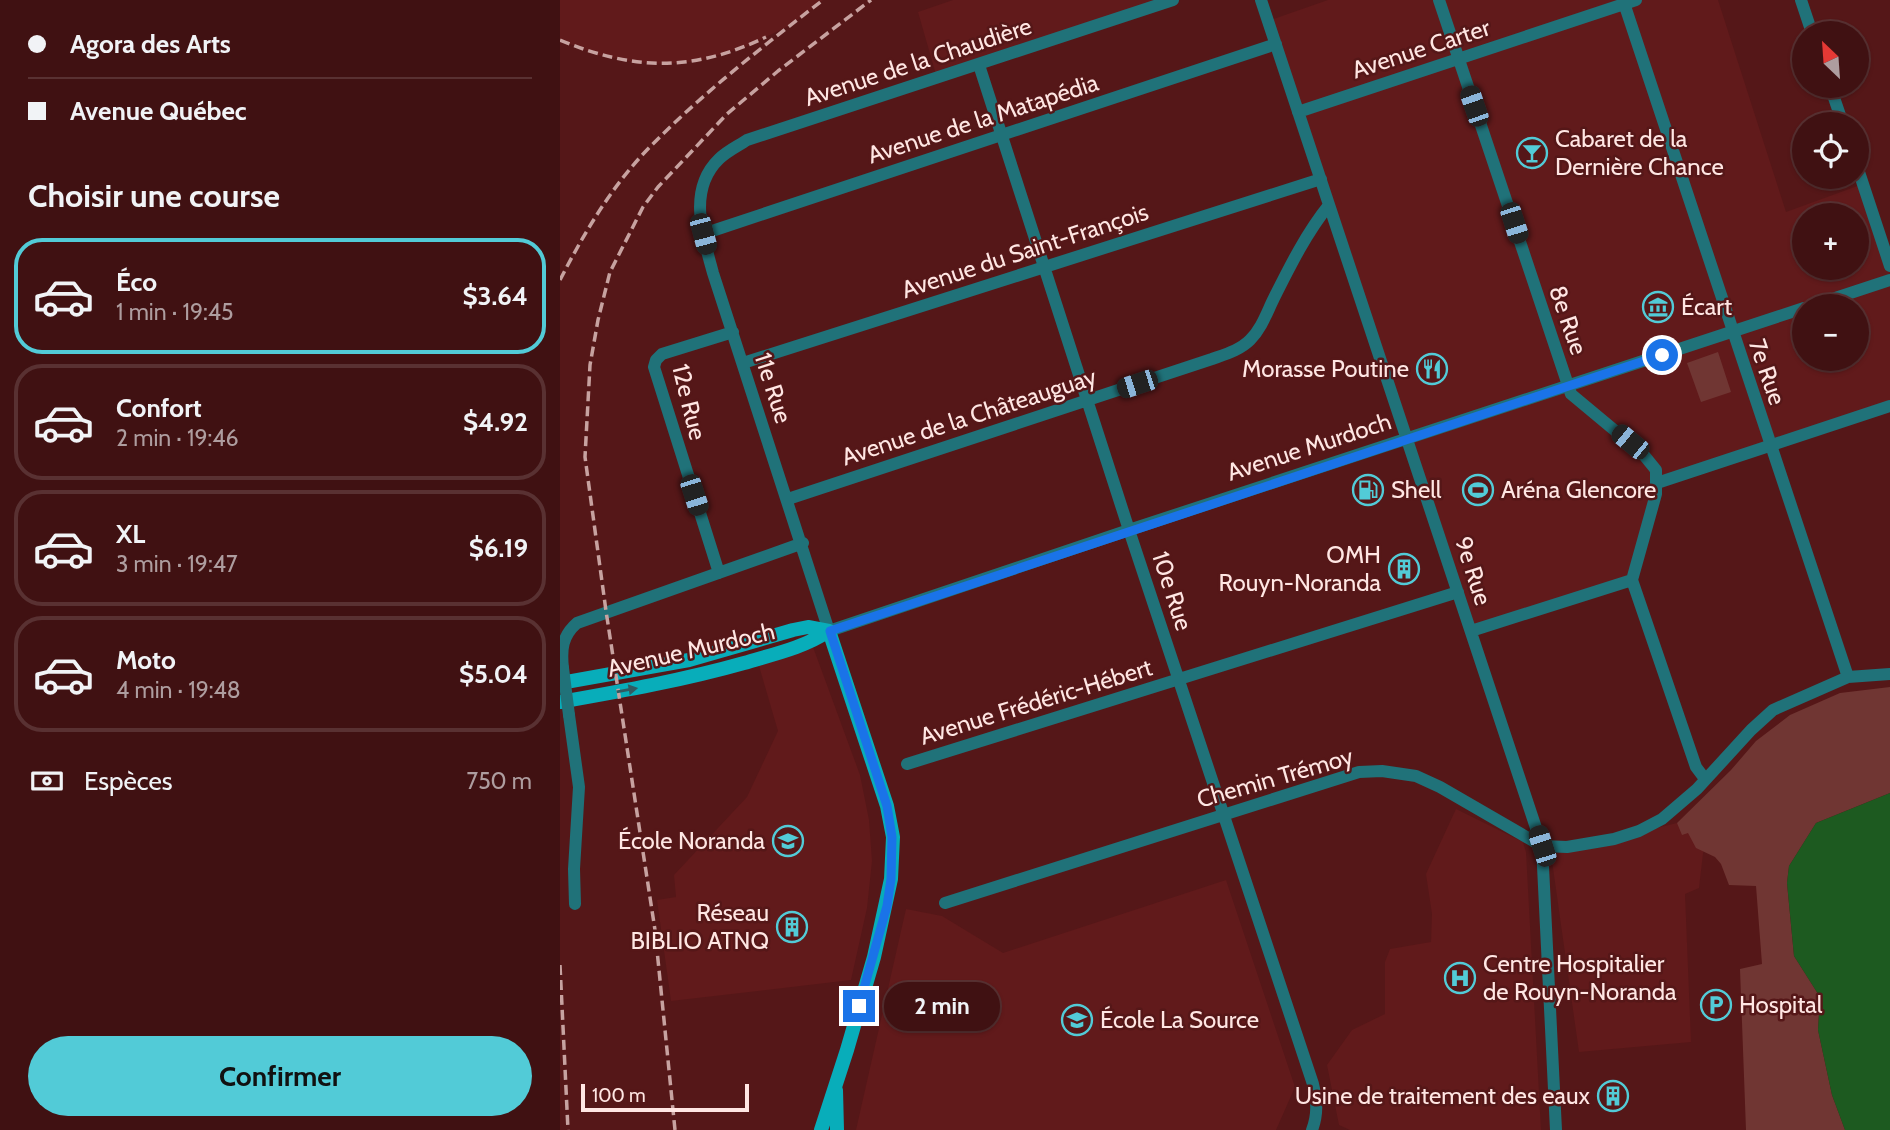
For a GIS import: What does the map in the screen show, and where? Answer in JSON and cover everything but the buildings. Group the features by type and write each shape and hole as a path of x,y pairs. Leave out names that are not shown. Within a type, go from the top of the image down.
{"main road":[{"name":"Avenue Murdoch","path":"560,683 689,660 808,627 830,631"},
{"name":"Avenue Murdoch","path":"560,702 716,672 812,643 830,631"},
{"path":"821,1130 836,1087 887,906 892,837 887,806 830,631"},
{"path":"836,1087 837,1130"}],"street":[{"name":"Avenue de la Chaudière","path":"719,159 747,140 1173,0"},
{"name":"9e Rue","path":"1261,0 1542,846 1556,1130"},
{"name":"8e Rue","path":"1439,0 1571,394 1648,459 1656,470 1657,483"},
{"path":"1801,0 1808,21"},
{"name":"Avenue Carter","path":"1298,112 1628,1"},
{"name":"7e Rue","path":"1628,1 1732,332 1848,677"},
{"name":"Avenue de la Matapédia","path":"703,234 1276,44"},
{"name":"10e Rue","path":"979,65 1129,530 1313,1084 1317,1101 1314,1129"},
{"name":"11e Rue","path":"719,159 708,175 700,198 703,234 830,631"},
{"name":"Avenue du Saint-François","path":"743,363 1321,179"},
{"path":"1865,189 1890,265"},
{"name":"Avenue de la Châteauguay","path":"788,499 1241,348 1262,325 1295,257 1319,216 1329,205"},
{"path":"1847,294 1890,280"},
{"name":"Avenue Murdoch","path":"830,631 1792,312"},
{"name":"12e Rue","path":"719,573 654,367 662,354 733,332"},
{"path":"1705,779 1696,767 1632,580 1657,483 1890,406"},
{"path":"575,904 574,869 579,787 563,668 563,644 571,629 606,611 803,543"},
{"path":"1471,631 1632,580"},
{"name":"Avenue Frédéric-Hébert","path":"907,764 1458,592"},
{"path":"1542,846 1567,847 1615,839 1639,831 1662,819 1773,710 1848,677 1890,674"},
{"name":"Chemin Trémoy","path":"945,904 1359,772 1416,776 1542,846"}],"shaded area":[{"path":"560,0 823,0 791,25 745,47 699,61 664,64 633,62 598,55 560,40"},
{"path":"953,0 1173,0 937,78 918,12"},
{"path":"1328,0 1718,0 1786,212 1792,210 1792,280 1869,280 1869,203 1811,203 1849,189 1865,189 1890,266 1890,406 1658,483 1632,580 1471,631 1268,21"},
{"path":"1718,352 1731,392 1701,402 1687,363"},
{"name":"École Noranda","path":"813,647 860,775 869,820 872,861 867,908 851,980 671,1001 657,900 676,897 674,875 747,797 778,731 759,666"},
{"path":"1890,687 1890,793 1816,823 1789,866 1787,883 1794,956 1820,997 1818,1030 1832,1095 1845,1130 1746,1130 1740,969 1762,964 1756,886 1729,885 1721,864 1715,857 1696,848 1688,833 1682,835 1677,823 1731,770 1756,741 1790,715 1840,693"},
{"path":"1890,793 1890,1130 1845,1130 1832,1095 1818,1030 1820,997 1794,956 1787,883 1789,866 1816,823"},
{"name":"Centre Hospitalier de Rouyn-Noranda","path":"1456,809 1523,842 1526,852 1541,1130 1350,1130 1339,1125 1327,1065 1352,1030 1385,1014 1385,962 1390,949 1431,942 1432,914 1426,874"},
{"name":"Centre Hospitalier de Rouyn-Noranda","path":"1677,823 1704,845 1699,888 1685,894 1691,1042 1579,1052 1551,854"},
{"name":"École La Source","path":"1226,880 1295,1087 1276,1130 856,1130 906,909 942,916 1003,953"}],"railway":[{"path":"560,280 598,213 620,181 645,152 709,92 823,0"},
{"path":"675,1130 655,930 585,457 590,365 610,272 643,207 658,187 727,114 871,0"},
{"path":"560,40 613,58 663,63 713,57 766,37"},
{"path":"560,965 568,1130"}],"place":[{"name":"Cabaret de la Dernière Chance","path":"1532,153"},
{"name":"Écart","path":"1658,307"},
{"name":"Morasse Poutine","path":"1432,369"},
{"name":"Shell","path":"1368,490"},
{"name":"Aréna Glencore","path":"1478,490"},
{"name":"OMH Rouyn-Noranda","path":"1404,569"},
{"name":"École Noranda","path":"788,841"},
{"name":"Réseau BIBLIO ATNQ","path":"792,927"},
{"name":"Centre Hospitalier de Rouyn-Noranda","path":"1460,978"},
{"name":"Hospital","path":"1716,1005"},
{"name":"École La Source","path":"1077,1020"},
{"name":"Usine de traitement des eaux","path":"1613,1096"}],"route":[{"path":"859,1006 887,906 892,837 887,806 830,631 1662,355"}]}
